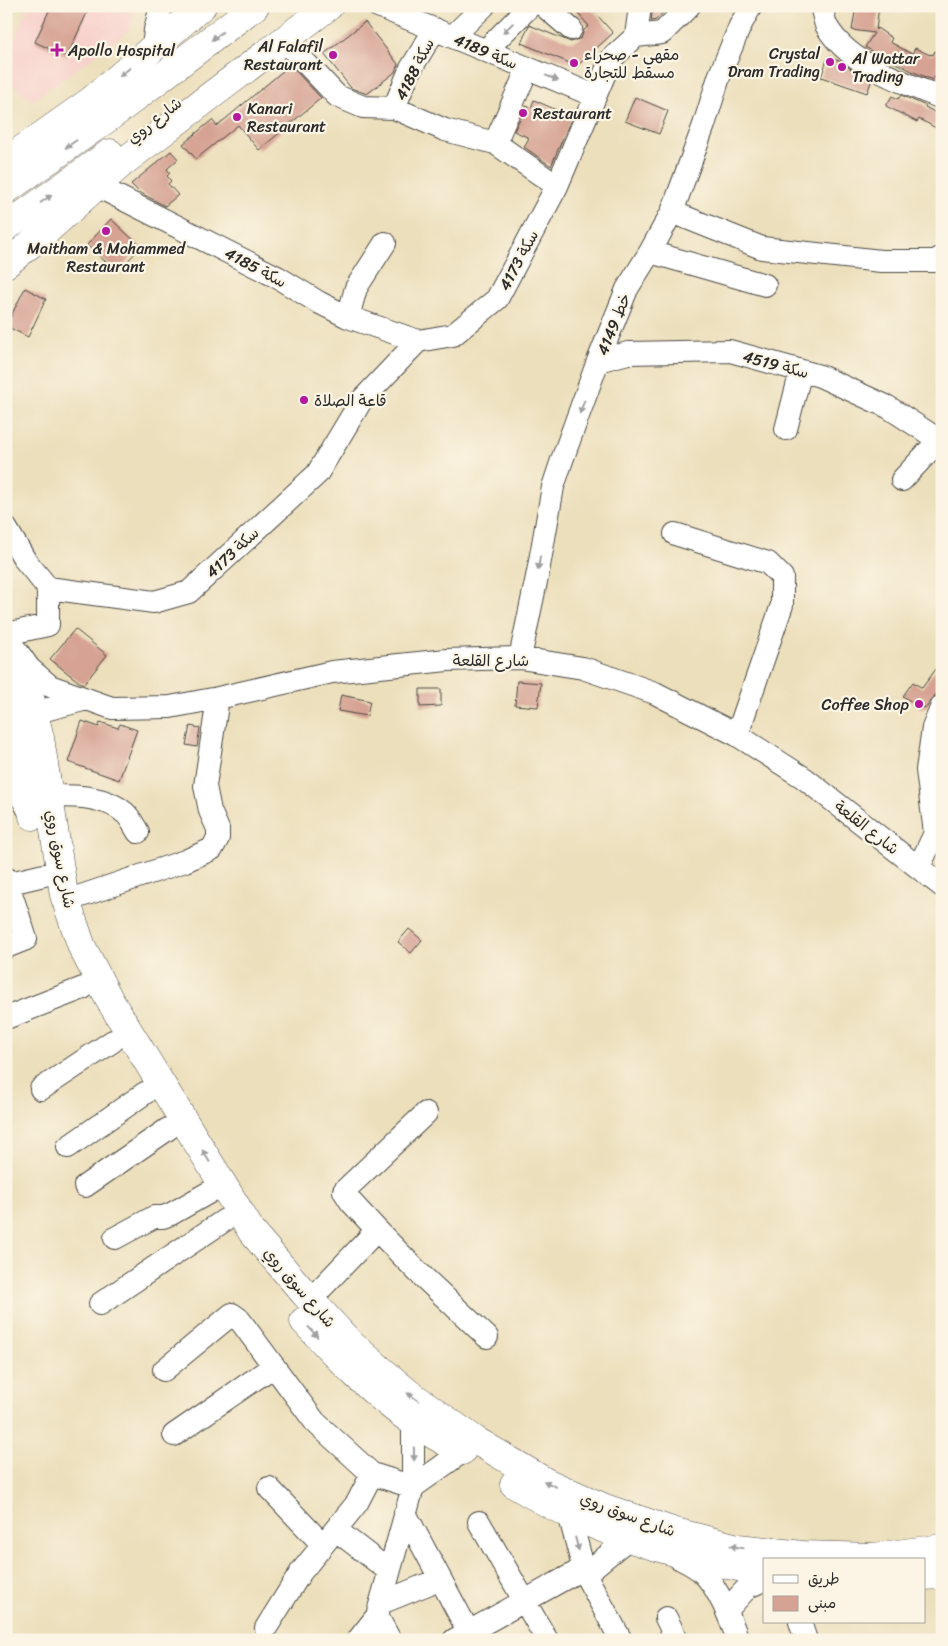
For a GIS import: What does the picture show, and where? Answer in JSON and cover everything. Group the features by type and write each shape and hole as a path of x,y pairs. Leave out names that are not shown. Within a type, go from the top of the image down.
{"main road":[{"path":"6,161 92,100 202,6"},
{"name":"شارع روي","path":"6,190 111,116 255,6"},
{"name":"شارع روي","path":"6,227 121,146 299,6"},
{"path":"6,264 43,234 122,163 329,6"},
{"path":"6,278 43,234"},
{"name":"شارع سوق روي","path":"6,636 28,690 34,713 40,738 66,901 82,947 119,1015 252,1232 310,1300 352,1345 407,1392 475,1440 546,1482 605,1508 672,1531 747,1549 803,1555 874,1557 942,1548"},
{"name":"شارع سوق روي","path":"6,683 12,695 48,902 68,958 113,1041 239,1243 284,1299 342,1363 413,1422 540,1500 603,1530 670,1552 763,1572"},
{"path":"926,1576 942,1575"}],"street":[{"path":"153,48 161,6"},
{"name":"سكة 4189","path":"378,6 406,11 444,33 595,96"},
{"name":"سكة 4188","path":"394,108 410,70 444,33 484,6"},
{"path":"486,50 530,6"},
{"path":"544,6 571,30"},
{"path":"640,6 636,36 662,33 689,6"},
{"name":"4149 خط","path":"520,658 554,487 598,361 627,289 672,212 719,78 740,26 751,6"},
{"path":"821,6 826,24 841,46 866,64 942,98"},
{"name":"سكة 4173","path":"48,588 154,602 189,592 317,474 361,401 418,341 453,335 497,299 557,186 611,59 636,36"},
{"path":"284,40 337,96 363,107 394,108 445,130 495,143 557,186"},
{"path":"495,143 528,68"},
{"name":"سكة 4185","path":"97,186 277,277 318,302 348,317 418,341"},
{"path":"672,212 762,248 881,261 935,261 942,257"},
{"path":"348,317 356,288 385,242"},
{"path":"650,252 765,285"},
{"name":"سكة 4519","path":"598,361 628,353 730,351 820,376 888,406 941,439"},
{"path":"786,428 801,371"},
{"path":"902,480 941,439"},
{"path":"6,528 25,560 48,588 48,625 6,636"},
{"path":"675,534 768,564 782,577 782,604 737,735"},
{"name":"شارع القلعة","path":"6,636 29,668 50,686 112,708 170,707 332,672 447,660 520,658 583,668 655,693 737,735 804,778 942,886"},
{"path":"66,901 185,861 212,849 218,838 218,829 210,812 206,786 218,698"},
{"path":"34,713 87,699"},
{"path":"918,867 938,834 933,728 942,706"},
{"path":"6,774 14,783 34,818"},
{"path":"49,796 78,796 108,803 125,813 138,832"},
{"path":"6,946 26,939 7,882 44,875"},
{"path":"6,1018 83,988"},
{"path":"41,1089 113,1041"},
{"path":"68,1147 145,1093"},
{"path":"426,1113 344,1191 351,1202 418,1272 487,1336"},
{"path":"85,1186 168,1129"},
{"path":"115,1238 154,1217 163,1217 171,1214 208,1193"},
{"path":"100,1304 225,1220"},
{"path":"310,1300 377,1230"},
{"path":"164,1370 232,1314 239,1319 315,1422 372,1474 414,1487"},
{"path":"174,1435 274,1366"},
{"path":"358,1640 379,1609 414,1487 413,1422"},
{"path":"414,1487 462,1452"},
{"path":"266,1628 301,1572 357,1503 372,1474"},
{"path":"269,1488 330,1538 389,1572"},
{"path":"405,1513 440,1579 465,1637 524,1601 584,1571 629,1538"},
{"path":"569,1514 584,1571 621,1640"},
{"path":"479,1522 547,1640"},
{"path":"670,1552 704,1574 727,1610 738,1640"},
{"path":"379,1609 440,1579"},
{"path":"727,1610 748,1587 763,1580"},
{"path":"379,1609 390,1640"},
{"path":"666,1618 677,1640"},
{"path":"801,1624 806,1640"}],"shaded area":[{"name":"Apollo Hospital","path":"29,6 137,6 128,32 32,101 6,79 6,57"}],"building":[{"path":"51,6 90,6 67,57 35,42"},
{"path":"571,6 589,6 613,33 577,66 521,43 529,25 571,42 581,38 584,30 589,26"},
{"path":"669,6 656,20 651,21 653,8"},
{"path":"856,6 879,6 876,30 877,28 892,38 890,42 912,54 915,48 930,55 933,55 935,51 942,55 942,80 934,77 933,80 916,73 865,47 874,33 852,30"},
{"path":"365,22 398,64 395,72 367,94 351,88 324,54"},
{"path":"828,57 839,61 871,82 867,93 821,77"},
{"path":"290,65 321,98 259,150 238,125 196,159 183,144 212,120 217,126"},
{"path":"901,95 926,106 942,116 942,131 919,119 917,122 886,106 892,96 898,99"},
{"path":"635,97 668,111 659,134 625,121"},
{"path":"534,100 572,117 551,166 524,147 529,138 514,131 526,106 531,108"},
{"path":"171,151 178,159 167,169 170,173 167,176 171,181 168,184 178,195 165,206 139,192 131,184"},
{"path":"111,219 141,247 117,272 87,245"},
{"path":"25,288 46,299 28,337 6,326"},
{"path":"75,629 107,655 84,684 50,659"},
{"path":"942,661 942,688 927,707 920,708 903,696 913,682 922,688"},
{"path":"517,681 541,683 538,707 515,705"},
{"path":"420,689 441,689 441,706 420,707"},
{"path":"341,695 370,701 367,716 338,711"},
{"path":"82,721 99,727 100,722 118,728 120,724 137,730 119,780 68,762"},
{"path":"190,726 200,728 197,747 186,745"},
{"path":"409,929 422,940 411,953 398,942"}],"place":[{"name":"Apollo Hospital","path":"57,50"},
{"name":"Al Falafil Restaurant","path":"333,55"},
{"name":"Crystal Dram Trading","path":"830,62"},
{"name":"مقهى - صحراء مسقط للتجارة","path":"574,63"},
{"name":"Al Wattar Trading","path":"842,67"},
{"name":"Restaurant","path":"523,113"},
{"name":"Kanari Restaurant","path":"237,117"},
{"name":"Maitham & Mohammed Restaurant","path":"106,231"},
{"name":"قاعة الصلاة","path":"304,400"},
{"name":"Coffee Shop","path":"919,704"}]}
